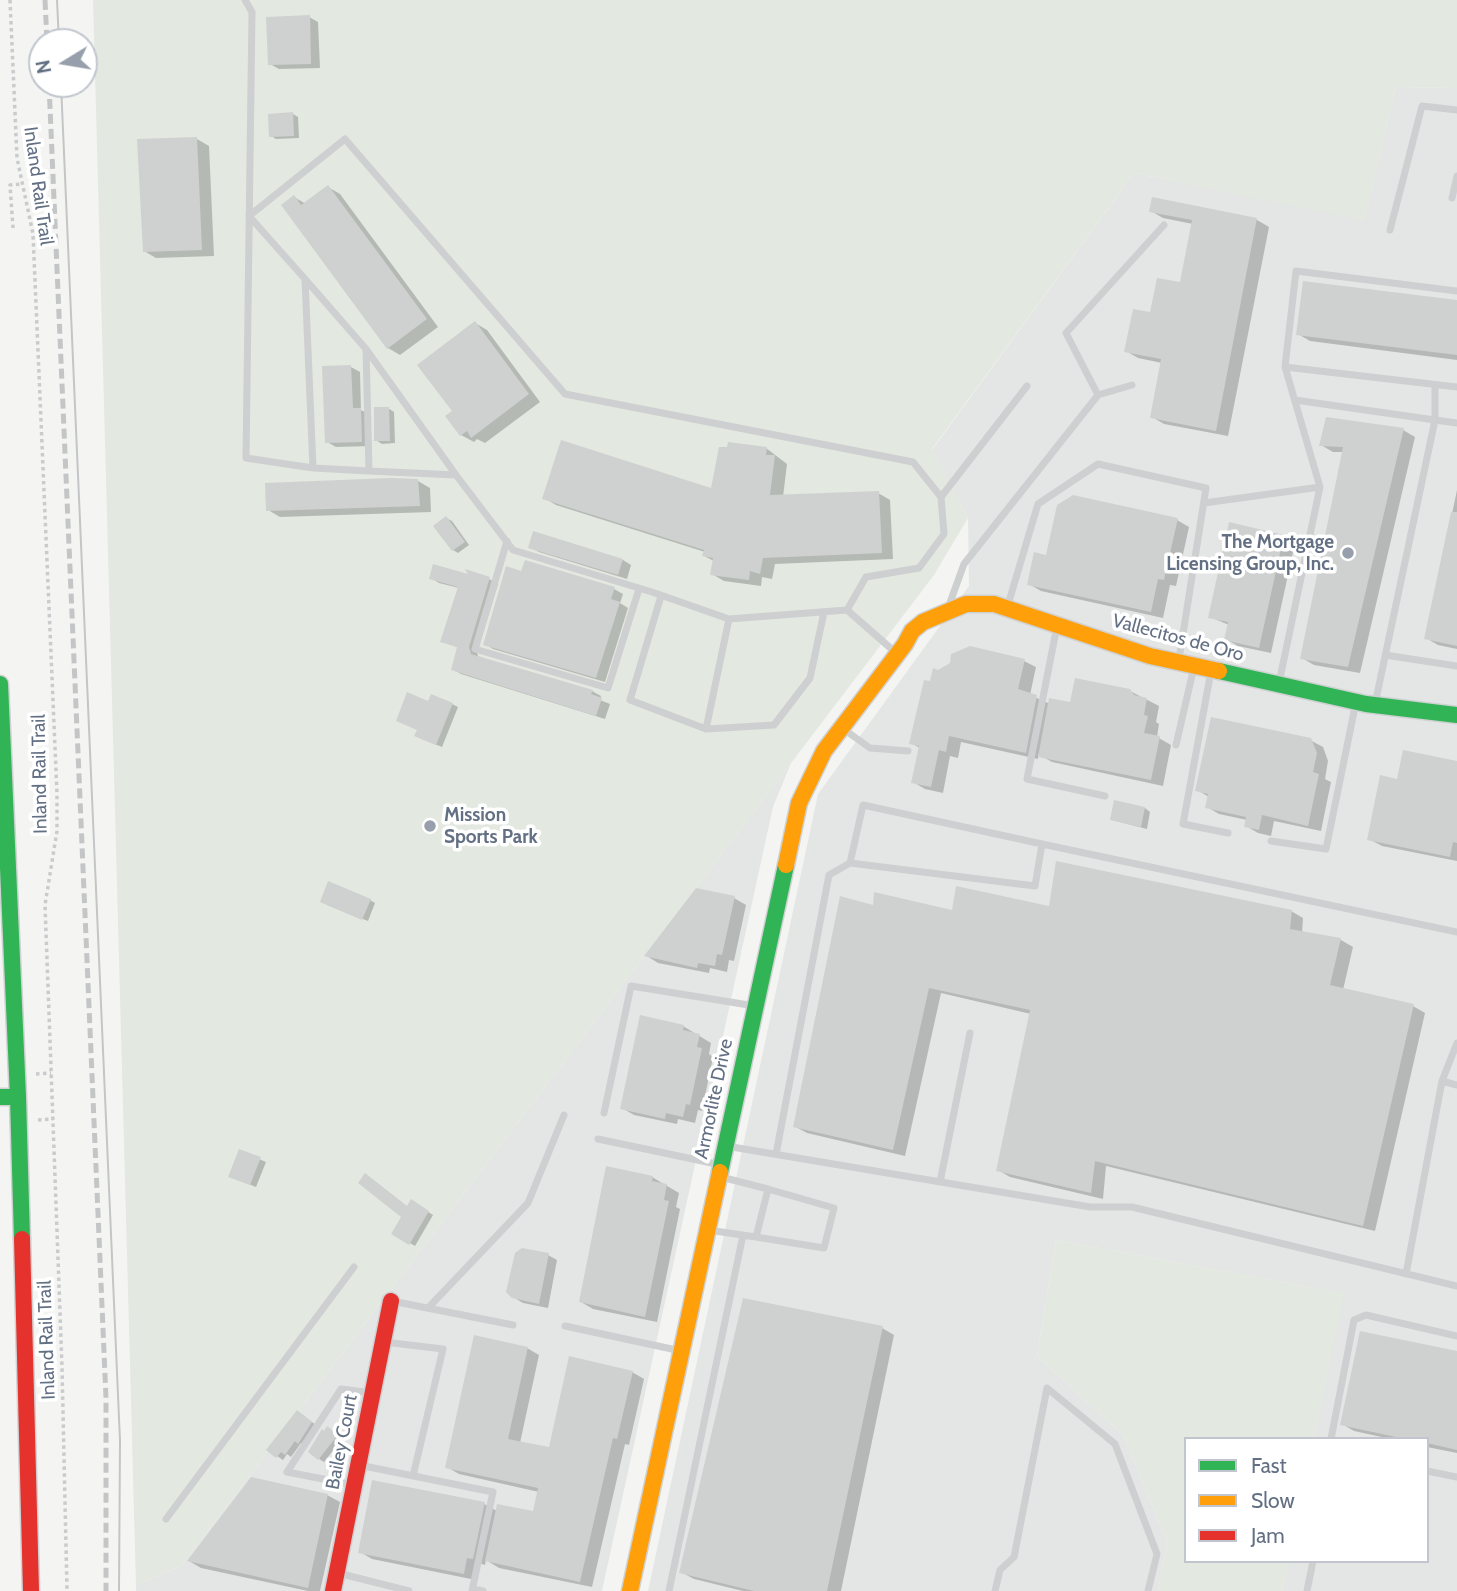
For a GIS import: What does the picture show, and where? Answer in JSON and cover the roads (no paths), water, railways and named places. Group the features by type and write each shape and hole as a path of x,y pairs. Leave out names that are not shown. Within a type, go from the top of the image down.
{"street":[{"name":"Vallecitos de Oro","path":"901,649 912,631 923,622 966,604 994,604 1150,656 1356,702 1457,715"},
{"name":"Armorlite Drive","path":"630,1591 799,803 824,751 901,649"},
{"path":"0,684 18,1097 31,1591"},
{"path":"0,1097 18,1097"},
{"name":"Bailey Court","path":"333,1591 391,1301"}],"lane":[{"path":"245,0 252,12 246,458 313,468 456,475"},
{"path":"1390,230 1422,106 1457,110"},
{"path":"249,216 345,139 565,394 913,462 941,497 944,534 919,568 866,577 847,610"},
{"path":"1452,198 1457,176"},
{"path":"249,216 366,349 513,550 729,620 847,610 901,649"},
{"path":"1098,395 1066,332 1164,225"},
{"path":"1278,685 1320,487 1285,368 1296,271 1457,291"},
{"path":"305,279 313,468"},
{"path":"366,349 369,471"},
{"path":"1285,368 1457,387"},
{"path":"947,612 964,564 1098,395 1132,385"},
{"path":"1375,705 1435,420 1435,385"},
{"path":"941,497 1027,386"},
{"path":"1295,400 1457,423"},
{"path":"1006,608 1038,504 1098,464 1206,488 1183,824 1228,833"},
{"path":"1204,503 1320,487"},
{"path":"507,541 475,649 608,688 639,589"},
{"path":"661,596 629,700 706,729 774,725 810,678 824,612"},
{"path":"706,729 729,620"},
{"path":"1057,625 1027,779 1105,796"},
{"path":"1385,655 1457,666"},
{"path":"1176,745 1195,666"},
{"path":"1271,841 1326,849 1356,702"},
{"path":"842,727 870,748 908,751"},
{"path":"850,863 863,805 1457,932"},
{"path":"776,1154 829,875 850,863 1035,887 1042,844"},
{"path":"604,1113 631,986 755,1007"},
{"path":"940,1182 970,1033"},
{"path":"1406,1274 1442,1081 1457,1043"},
{"path":"1442,1081 1457,1085"},
{"path":"428,1308 528,1203 564,1115"},
{"path":"598,1139 720,1171 768,1189 834,1208 824,1248 708,1230"},
{"path":"726,1146 1090,1206 1132,1207 1457,1286"},
{"path":"756,1237 768,1189"},
{"path":"669,1591 743,1235"},
{"path":"166,1519 354,1267"},
{"path":"391,1301 513,1325"},
{"path":"1331,1437 1354,1320 1366,1315 1457,1336"},
{"path":"565,1326 682,1351"},
{"path":"383,1342 443,1349 413,1476"},
{"path":"995,1591 1000,1570 1014,1557 1047,1388 1115,1444 1157,1554 1148,1591"},
{"path":"355,1485 287,1472 341,1390 373,1393"},
{"path":"358,1465 493,1492 473,1590 483,1591"},
{"path":"1429,1471 1457,1476"},
{"path":"1307,1591 1313,1563"},
{"path":"337,1573 409,1591"}],"tram line":[{"path":"57,0 58,28"},
{"path":"62,98 120,1441 119,1591"}],"railway":[{"path":"45,0 46,28"},
{"path":"50,98 106,1398 106,1591"}],"place":[{"name":"The Mortgage Licensing Group, Inc.","path":"1348,553"},
{"name":"Mission Sports Park","path":"430,826"}]}
